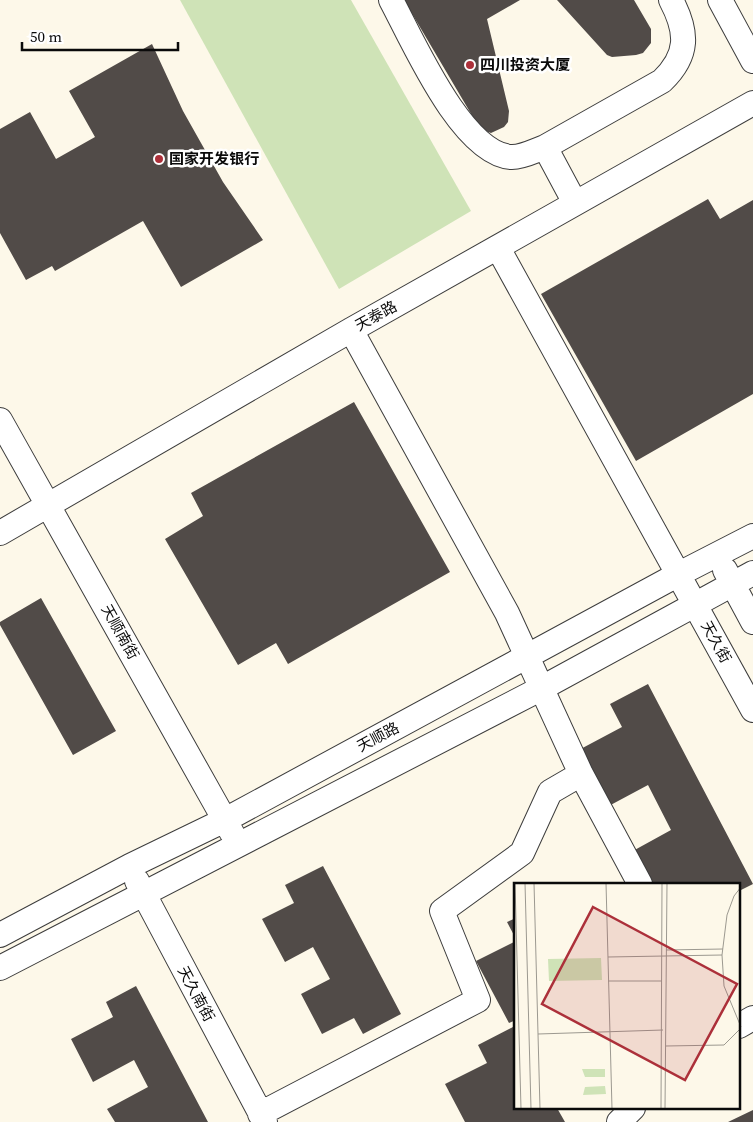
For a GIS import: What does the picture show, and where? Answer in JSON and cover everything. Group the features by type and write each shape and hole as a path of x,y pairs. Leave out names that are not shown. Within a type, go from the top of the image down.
{"street":[{"path":"391,0 452,112 466,130 495,151 510,157 524,156 545,147 662,81 674,70 683,44 683,29 671,0"},
{"path":"720,0 753,61"},
{"name":"天泰路","path":"0,533 351,330 753,103"},
{"path":"545,147 575,203"},
{"name":"天久街","path":"498,248 753,710"},
{"path":"351,330 506,613 581,774 639,883"},
{"name":"天顺南街","path":"0,420 238,844"},
{"name":"天顺路","path":"0,935 130,866 225,820 679,574 753,536"},
{"path":"717,555 743,579 753,622"},
{"name":"天顺路","path":"0,968 542,688 743,579"},
{"path":"263,1118 478,1000 442,911 522,852 550,792 581,774"},
{"name":"天久南街","path":"130,866 142,894 263,1118"},
{"path":"740,1025 753,1018"},
{"path":"619,1122 631,1110"}],"green space":[{"path":"180,0 351,0 471,211 339,289"}],"building":[{"name":"四川投资大厦","path":"404,0 520,0 487,19 509,111 508,122 504,127 491,133 480,129"},
{"name":"四川投资大厦","path":"557,0 634,0 651,29 651,43 643,53 636,55 612,57 607,55"},
{"path":"152,44 183,111 223,182 263,240 181,287 143,221 55,271 52,266 26,280 0,233 0,129 30,112 56,159 95,137 69,91"},
{"path":"708,199 720,219 753,200 753,394 636,461 541,294"},
{"path":"354,402 450,572 288,664 276,643 238,665 165,539 203,516 191,493"},
{"path":"41,598 116,731 73,755 0,625 0,622"},
{"path":"648,684 753,884 740,890 740,883 647,883 631,852 671,830 648,785 605,808 575,752 622,727 610,704"},
{"path":"323,866 401,1014 363,1034 354,1018 322,1034 301,994 330,979 313,947 285,962 262,919 294,903 285,885"},
{"path":"514,919 514,935 507,922"},
{"path":"514,942 514,1021 509,1023 476,961"},
{"path":"136,986 208,1122 115,1122 107,1109 148,1087 134,1060 93,1082 71,1039 113,1017 106,1002"},
{"path":"514,1027 514,1110 558,1110 565,1122 465,1122 445,1084 487,1063 478,1045"},
{"path":"753,1110 753,1122 728,1122"}],"place":[{"name":"四川投资大厦","path":"470,65"},
{"name":"国家开发银行","path":"159,159"}]}
